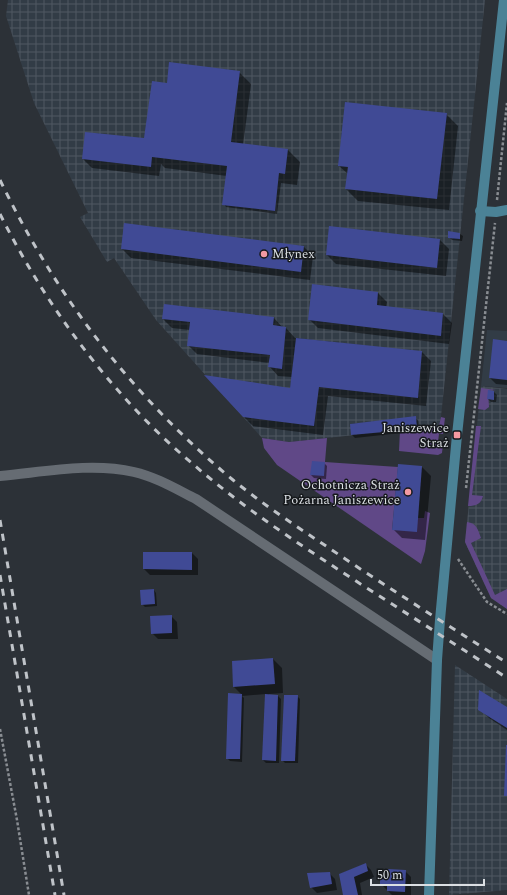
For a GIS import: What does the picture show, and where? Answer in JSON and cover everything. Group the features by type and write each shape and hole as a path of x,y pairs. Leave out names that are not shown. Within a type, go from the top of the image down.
{"street":[{"path":"429,895 437,660 480,211 504,0"},
{"path":"480,211 496,212 507,210"},
{"path":"0,476 76,468 109,468 135,472 161,481 196,499 437,660"}],"path":[{"path":"466,494 507,103"},
{"path":"446,556 458,559 487,602 507,614"},
{"path":"0,729 17,820 28,895"}],"shaded area":[{"path":"8,0 485,0 440,426 289,442 262,438 156,320 114,258 107,262 80,217 88,213 34,103 6,16"},
{"path":"487,330 507,331 507,388 481,386"},
{"path":"481,386 507,389 507,609 491,598 465,542"},
{"path":"481,388 496,390 488,391 489,407 485,410 478,409"},
{"path":"441,417 445,418 443,434 439,434 438,442 443,443 442,453 438,455 399,451 400,430 439,426"},
{"path":"476,426 481,426 472,495 483,496 478,504 468,506"},
{"path":"262,438 289,442 327,438 325,462 398,467 392,530 418,518 424,518 425,511 430,513 425,551 421,564 277,465 264,448"},
{"path":"467,522 475,525 479,532 481,538 471,543 495,595 507,589 507,609 491,598 465,542"},
{"path":"455,665 507,699 507,890 449,895"}],"building":[{"path":"169,62 240,71 231,142 288,149 285,174 279,173 275,211 222,205 227,166 152,157 151,167 82,159 85,132 144,138 152,81 167,83"},
{"path":"345,102 447,113 437,199 345,189 348,167 338,166"},
{"path":"124,223 304,246 301,272 121,249"},
{"path":"329,226 440,239 437,268 326,255"},
{"path":"448,231 460,233 460,239 448,238"},
{"path":"312,284 378,292 377,305 443,313 441,336 308,320"},
{"path":"164,304 274,317 273,325 286,327 282,369 268,367 270,355 187,346 190,322 162,319"},
{"path":"296,338 422,351 418,398 319,387 314,426 243,417 204,375 290,388"},
{"path":"493,339 507,341 507,380 489,378"},
{"path":"488,390 494,391 494,400 487,399"},
{"path":"416,416 417,429 351,435 350,424"},
{"path":"312,461 325,462 324,476 310,475"},
{"name":"Ochotnicza Straż Pożarna Janiszewice","path":"398,464 422,466 417,532 392,530"},
{"path":"143,552 192,552 192,570 143,569"},
{"path":"154,589 155,604 141,605 140,590"},
{"path":"172,615 172,633 151,634 150,616"},
{"path":"273,658 275,684 233,687 232,661"},
{"path":"479,690 507,707 507,728 478,710"},
{"path":"228,693 242,694 240,759 226,759"},
{"path":"265,694 278,695 276,761 262,760"},
{"path":"284,695 298,695 295,761 281,761"},
{"path":"506,745 507,796 504,796"},
{"path":"366,863 368,871 354,877 358,895 343,895 339,874"},
{"path":"388,869 406,870 405,892 387,891 387,885 380,885 380,876 387,876"},
{"path":"330,872 332,884 310,888 307,873"}],"railway":[{"path":"0,180 46,265 72,305 100,343 130,379 196,448 233,480 281,516 373,578 507,663"},
{"path":"0,214 39,283 84,349 109,380 164,439 234,497 275,527 507,678"},
{"path":"0,520 64,895"},
{"path":"0,575 55,895"}],"place":[{"name":"Młynex","path":"264,254"},
{"name":"Janiszewice Straż","path":"457,435"},
{"name":"Ochotnicza Straż Pożarna Janiszewice","path":"408,492"}]}
